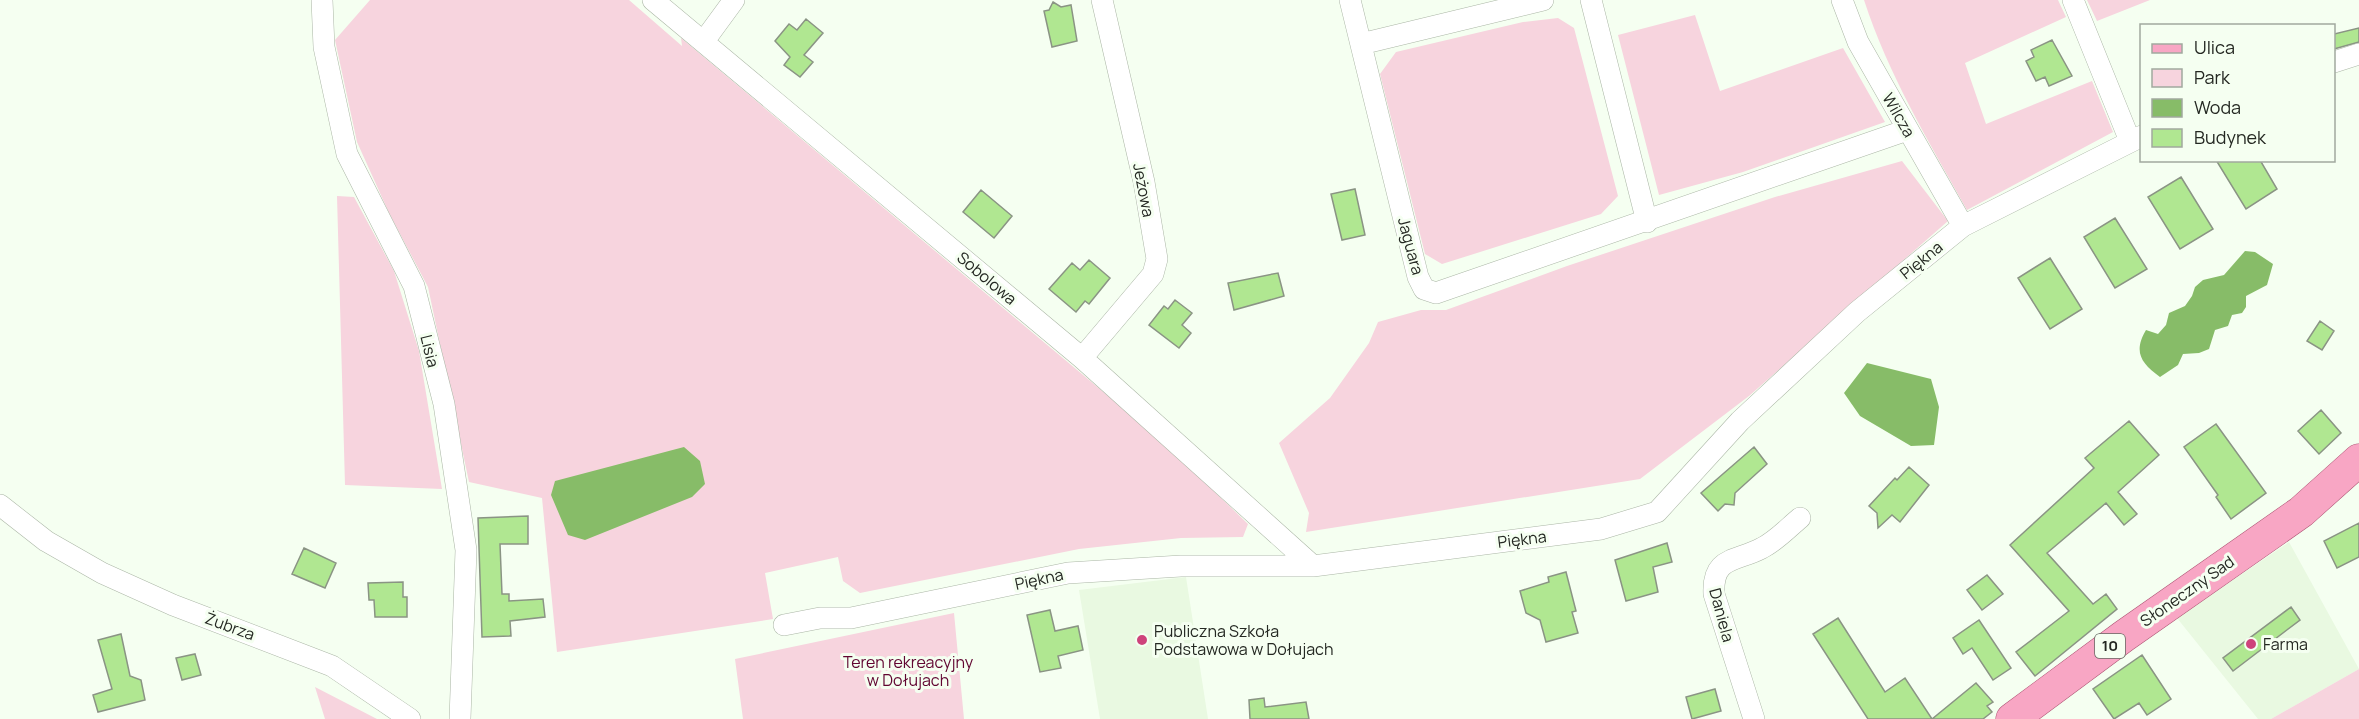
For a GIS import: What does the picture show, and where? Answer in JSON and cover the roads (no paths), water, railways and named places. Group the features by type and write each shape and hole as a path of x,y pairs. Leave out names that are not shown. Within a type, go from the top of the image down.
{"main road":[{"name":"Słoneczny Sad","path":"2012,719 2116,641 2301,512 2359,460"}],"street":[{"name":"Lisia","path":"322,0 324,47 347,154 414,286 444,404 466,550 460,719"},
{"name":"Sobolowa","path":"654,0 1082,358 1313,566"},
{"path":"704,41 734,0"},
{"name":"Jeżowa","path":"1082,358 1153,274 1157,260 1144,182 1102,0"},
{"name":"Jaguara","path":"1350,0 1418,276 1424,289 1436,293 1647,222 1907,130"},
{"path":"1361,44 1543,0"},
{"path":"1591,0 1647,222"},
{"name":"Wilcza","path":"1842,0 1858,42 1963,226"},
{"name":"Piękna","path":"784,625 820,618 850,618 1068,573 1181,566 1313,566 1601,529 1657,512 1740,422 1782,382 1857,312 1963,226 2136,138 2073,0"},
{"path":"2335,62 2359,54"},
{"name":"Żubrza","path":"0,505 46,541 129,586 332,666 410,719"},
{"name":"Daniela","path":"1754,719 1714,594 1713,578 1723,565 1764,547 1800,518"}],"water":[{"path":"2245,251 2255,252 2273,264 2267,285 2246,296 2246,307 2242,313 2232,315 2228,326 2215,330 2209,349 2199,353 2183,354 2178,365 2160,377 2148,367 2141,356 2140,345 2146,330 2158,334 2166,325 2169,313 2185,306 2195,287 2203,280 2224,275"},
{"path":"1867,363 1931,379 1939,407 1934,445 1911,446 1860,416 1844,393"},
{"path":"684,447 700,461 705,484 692,497 585,540 568,535 551,495 555,481"}],"place":[{"name":"Publiczna Szkoła Podstawowa w Dołujach","path":"1142,640"},
{"name":"Farma","path":"2251,644"}],"park label":[{"name":"Teren rekreacyjny w Dołujach","path":"908,671"}]}
